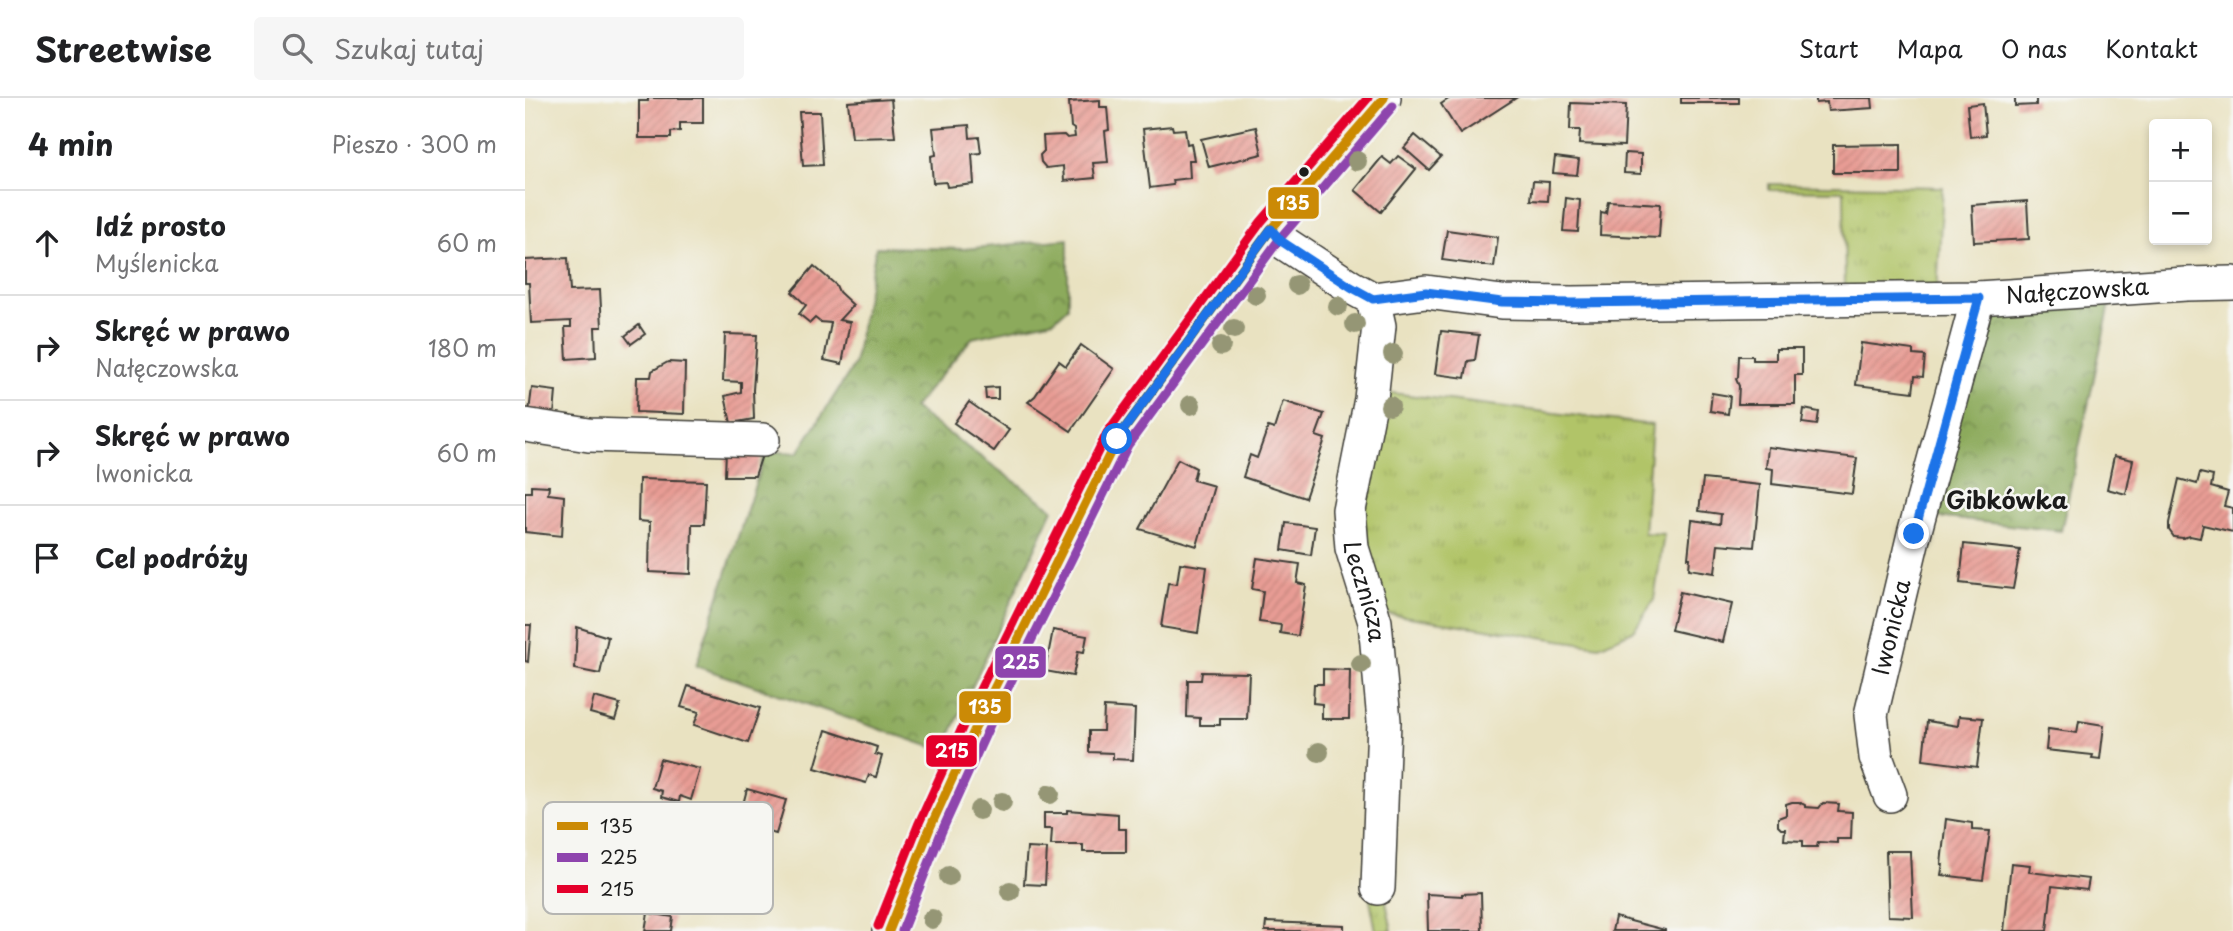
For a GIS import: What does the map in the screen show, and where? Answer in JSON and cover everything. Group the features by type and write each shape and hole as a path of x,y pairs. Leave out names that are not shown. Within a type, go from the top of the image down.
{"street":[{"path":"889,931 930,828 983,712 1117,439 1271,229 1384,98"},
{"path":"1271,229 1281,241 1373,299"},
{"name":"Nałęczowska","path":"1373,299 1426,292 1502,302 1572,303 1979,298 2186,284 2233,284"},
{"name":"Iwonicka","path":"1890,795 1876,757 1871,715 1914,534 1979,298"},
{"name":"Lecznicza","path":"1373,299 1379,326 1373,387 1349,510 1352,548 1375,622 1384,721 1378,888"},
{"path":"525,425 589,435 763,440"}],"green space":[{"path":"1769,184 1943,187 1937,292 1845,293 1844,191 1769,190"},
{"path":"1068,239 1068,307 1054,320 972,338 913,408 1053,509 943,751 696,666 766,451 798,453 854,365 876,247 964,249"},
{"path":"2111,299 2061,531 1927,516 1990,307"},
{"path":"1383,392 1652,425 1644,533 1664,534 1654,600 1633,631 1599,646 1383,613 1358,514"},
{"path":"1384,892 1392,931 1376,931 1369,894"}],"building":[{"path":"648,98 703,98 703,123 680,123 680,131 671,132 671,138 639,138 639,101 648,101"},
{"path":"1450,98 1516,98 1460,134 1441,104"},
{"path":"1681,98 1739,98 1739,103 1681,103"},
{"path":"1816,98 1872,98 1873,108 1828,111 1827,102 1816,103"},
{"path":"2015,98 2036,98 2036,105 2015,106"},
{"path":"891,99 895,137 852,138 848,102"},
{"path":"1100,100 1100,107 1107,107 1109,130 1105,131 1108,162 1093,163 1095,178 1064,181 1063,166 1046,168 1041,162 1040,155 1044,151 1043,136 1075,137 1071,127 1069,102"},
{"path":"1571,103 1626,105 1624,146 1579,144 1580,130 1570,130"},
{"path":"1983,103 1986,135 1970,137 1967,105"},
{"path":"799,112 820,112 823,165 803,166"},
{"path":"969,125 970,138 979,137 981,153 972,154 974,184 947,187 946,182 933,183 931,156 936,155 933,128"},
{"path":"1172,126 1173,130 1185,129 1187,144 1191,143 1194,160 1189,160 1190,178 1172,180 1173,185 1150,188 1143,129"},
{"path":"1256,127 1262,154 1209,167 1201,139"},
{"path":"1415,135 1441,157 1429,170 1404,148"},
{"path":"1901,144 1901,173 1833,173 1833,145"},
{"path":"1625,153 1641,154 1641,174 1624,173"},
{"path":"1398,156 1416,169 1381,212 1355,190 1382,157 1391,164"},
{"path":"1555,157 1579,160 1577,175 1553,173"},
{"path":"1533,181 1549,182 1548,201 1531,200"},
{"path":"1566,198 1580,200 1578,232 1563,231"},
{"path":"1608,201 1661,204 1659,238 1600,235 1601,212 1606,213"},
{"path":"2027,201 2029,239 1974,242 1972,205"},
{"path":"1447,230 1498,237 1494,267 1442,260"},
{"path":"568,258 570,291 600,290 602,327 595,327 596,357 567,359 565,327 571,327 571,321 531,323 529,283 525,283 525,260"},
{"path":"814,266 836,285 839,292 853,305 839,320 850,322 842,364 824,360 831,323 820,322 815,318 810,323 799,314 806,305 792,292"},
{"path":"639,325 645,334 631,344 625,336"},
{"path":"1441,331 1479,335 1475,360 1468,361 1465,378 1435,374"},
{"path":"725,334 757,335 754,419 731,423 725,396 741,392 741,382 723,381"},
{"path":"1861,343 1913,350 1913,355 1925,356 1923,377 1915,376 1913,392 1856,385"},
{"path":"1081,345 1114,369 1071,431 1028,402 1059,361 1066,366"},
{"path":"1776,349 1802,349 1802,375 1795,375 1795,404 1738,404 1739,386 1736,379 1739,356 1753,356 1753,360 1776,360"},
{"path":"668,362 685,363 684,414 636,412 637,377 651,377 652,371"},
{"path":"998,387 998,399 986,399 985,388"},
{"path":"532,388 556,391 554,415 529,412"},
{"path":"1712,393 1730,396 1728,414 1710,411"},
{"path":"1283,401 1324,414 1316,436 1325,439 1305,498 1243,477 1250,455 1257,458 1268,427 1274,429"},
{"path":"969,402 1009,430 994,451 954,423"},
{"path":"1804,409 1819,412 1817,425 1802,423"},
{"path":"1768,447 1857,458 1852,494 1772,484 1773,469 1766,468"},
{"path":"726,450 763,452 755,476 725,476"},
{"path":"2114,456 2133,460 2126,494 2107,489"},
{"path":"1178,459 1196,468 1193,480 1214,486 1197,546 1140,529"},
{"path":"2200,473 2213,476 2211,487 2228,492 2224,506 2233,508 2233,532 2203,525 2200,538 2174,537 2169,530 2169,523 2179,479 2197,484"},
{"path":"639,479 706,481 704,524 692,524 691,574 649,572 650,522 638,521"},
{"path":"1703,479 1760,485 1754,547 1718,544 1715,573 1689,569 1692,520 1720,524 1721,514 1699,511"},
{"path":"531,485 549,486 548,494 564,496 562,536 525,532 525,492 531,492"},
{"path":"1286,523 1315,527 1311,555 1282,550"},
{"path":"1964,544 2020,550 2013,589 1960,583"},
{"path":"1257,558 1300,564 1297,583 1306,585 1298,636 1280,633 1281,625 1259,622 1263,591 1252,589"},
{"path":"1180,563 1207,567 1198,633 1161,627 1168,583 1177,584"},
{"path":"1680,592 1732,604 1723,642 1671,630"},
{"path":"525,625 531,625 528,662 525,661"},
{"path":"577,627 608,637 600,674 575,669"},
{"path":"1053,630 1087,636 1084,652 1078,651 1073,676 1045,671"},
{"path":"1323,669 1350,670 1349,719 1322,719 1322,704 1313,703 1314,684 1323,684"},
{"path":"1202,672 1249,673 1247,719 1220,719 1220,725 1200,725 1200,718 1187,717 1188,680 1201,680"},
{"path":"688,686 760,708 748,743 694,725 699,712 681,707"},
{"path":"594,697 620,704 615,720 590,713"},
{"path":"1104,707 1135,709 1133,760 1113,759 1113,753 1089,752 1089,731 1103,731"},
{"path":"1959,716 1983,718 1977,767 1923,760 1927,721 1958,726"},
{"path":"2079,721 2104,725 2100,759 2092,758 2093,755 2046,750 2048,729 2077,733"},
{"path":"826,730 877,747 875,754 882,756 876,777 869,775 866,783 815,768"},
{"path":"660,759 700,769 691,800 680,796 679,802 661,797 662,791 652,788"},
{"path":"747,789 786,800 776,834 773,833 773,802 744,802"},
{"path":"1792,802 1819,808 1823,803 1839,804 1838,811 1852,812 1851,839 1837,839 1837,843 1818,842 1817,847 1803,847 1803,841 1784,840 1785,829 1778,826 1778,818 1786,815 1786,804"},
{"path":"1067,810 1118,814 1118,829 1126,829 1126,852 1083,852 1083,845 1051,845 1052,829 1044,829 1044,813 1067,813"},
{"path":"1946,819 1972,823 1972,830 1990,831 1983,880 1941,875"},
{"path":"1027,848 1047,849 1045,885 1024,884"},
{"path":"1886,851 1910,851 1913,917 1888,916"},
{"path":"2011,863 2030,865 2029,872 2089,879 2087,890 2052,886 2047,931 2004,931"},
{"path":"1481,893 1482,931 1428,931 1427,894 1462,896"},
{"path":"648,914 673,917 671,931 645,931"},
{"path":"1615,917 1665,930 1665,931 1612,931"},
{"path":"1266,922 1344,925 1344,931 1265,931"}],"transit line":[{"name":"215","path":"878,926 919,823 972,706 1107,433 1261,222 1368,98"},
{"name":"135","path":"889,931 930,828 983,711 1117,439 1271,229 1384,98"},
{"name":"225","path":"902,931 941,833 994,716 1128,445 1281,237 1393,106"}],"district":[{"name":"Gibkówka","path":"2007,501"}],"route":[{"path":"1117,439 1271,229 1281,241 1373,299 1426,292 1502,302 1572,303 1979,298 1914,534"}]}
